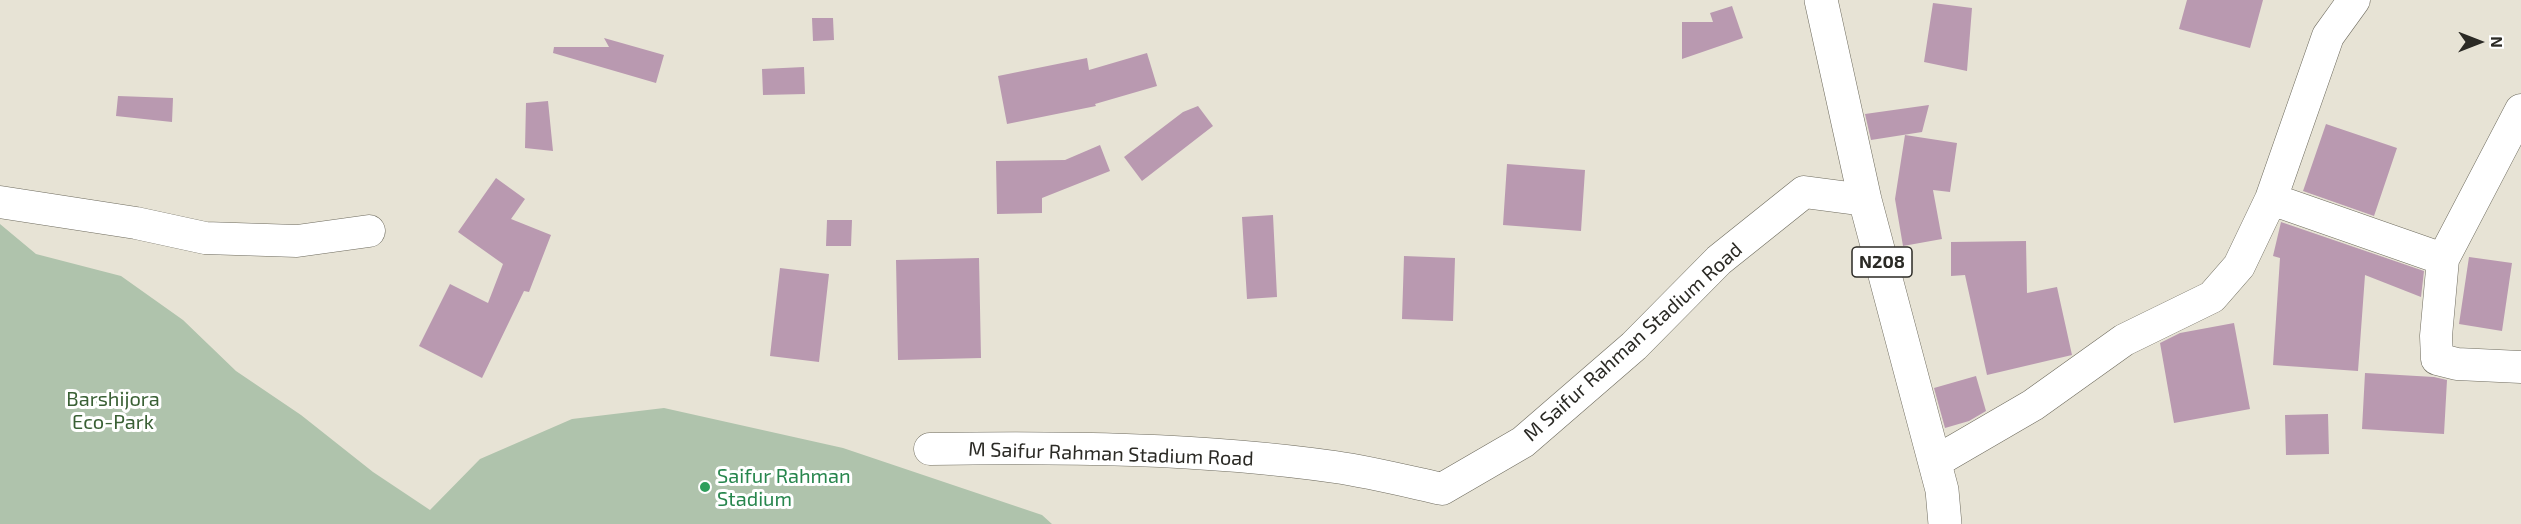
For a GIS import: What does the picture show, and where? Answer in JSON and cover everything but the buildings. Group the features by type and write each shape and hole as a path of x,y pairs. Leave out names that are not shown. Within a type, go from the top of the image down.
{"highway":[{"name":"N208","path":"1821,0 1865,200 1942,490 1945,524"}],"street":[{"path":"1935,462 2032,405 2124,340 2212,297 2239,266 2271,199 2328,36 2354,0"},
{"path":"2521,110 2443,258 2436,336 2437,359 2457,364 2521,367"},
{"name":"M Saifur Rahman Stadium Road","path":"930,449 1019,448 1184,453 1335,467 1442,489 1523,442 1634,346 1719,260 1804,192 1865,200"},
{"path":"2271,199 2443,258"},
{"path":"0,202 126,221 204,238 297,241 369,231"}],"green space":[{"name":"Barshijora Eco-Park","path":"0,224 36,254 121,276 183,320 236,371 301,415 373,472 430,510 480,459 572,419 664,408 843,448 1042,515 1052,524 0,524"}],"place":[{"name":"Saifur Rahman Stadium","path":"705,487"}]}
